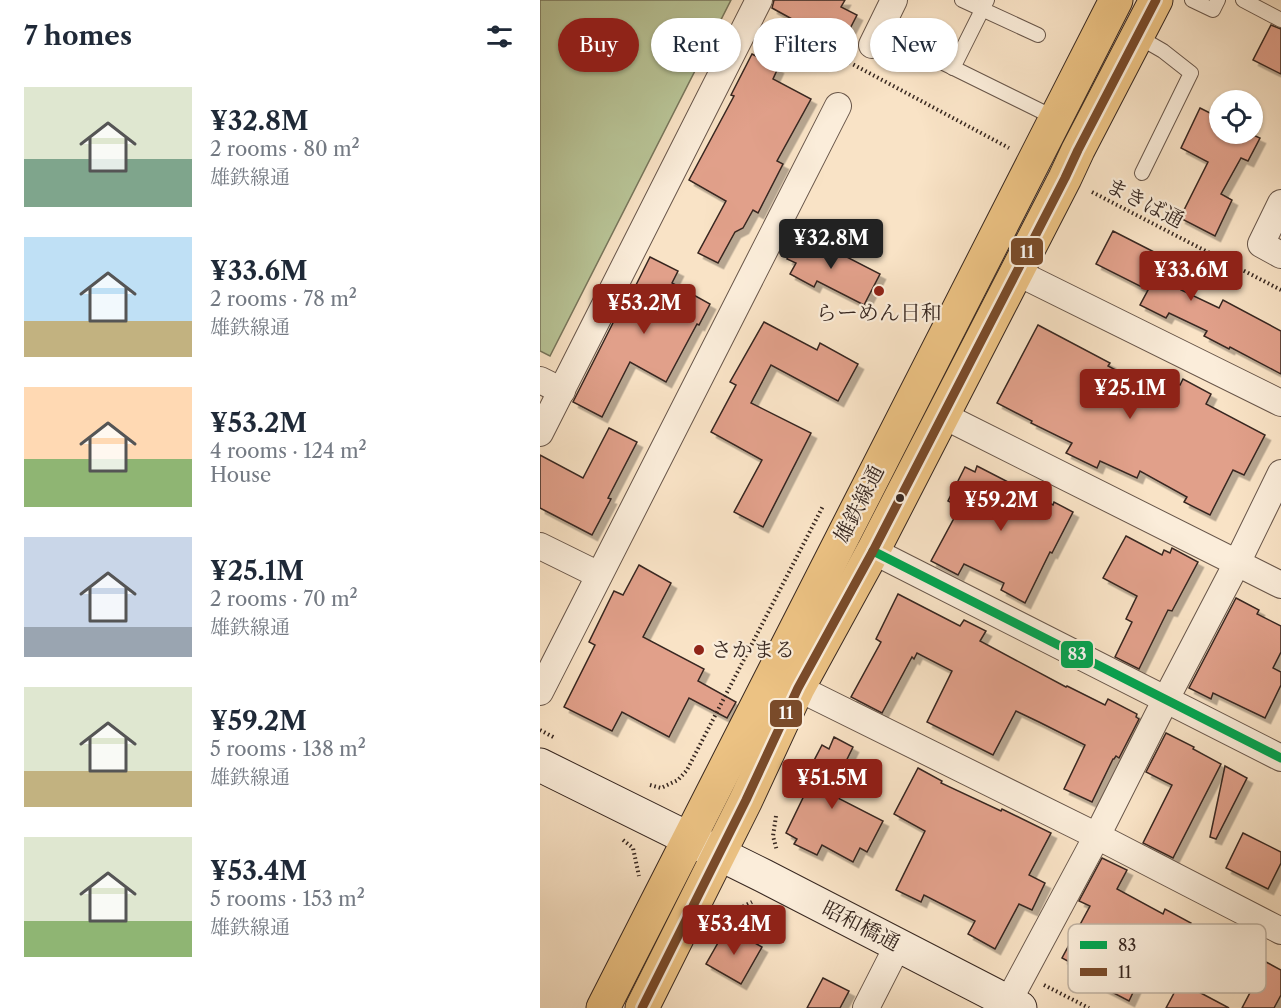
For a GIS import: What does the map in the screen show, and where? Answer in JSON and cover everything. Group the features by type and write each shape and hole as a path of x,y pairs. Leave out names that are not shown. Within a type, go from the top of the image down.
{"main road":[{"name":"雄鉄線通","path":"642,1008 746,800 798,688 873,551 1156,0"},
{"name":"雄鉄線通","path":"603,1008 1055,118 1112,1"}],"street":[{"path":"885,18 894,0"},
{"path":"540,433 551,386 756,6"},
{"path":"540,692 838,106"},
{"path":"1281,203 1261,244 1281,255"},
{"path":"1017,272 1281,403"},
{"path":"942,415 1281,585"},
{"path":"1014,1005 1166,699 1238,563 1281,473"},
{"path":"540,546 599,575"},
{"path":"873,551 1281,758"},
{"path":"798,688 1097,836 1281,931"},
{"name":"昭和橋通","path":"550,753 689,839 1014,1005"},
{"path":"866,1008 897,945"}],"lane":[{"path":"962,0 984,5 1038,35"},
{"path":"1191,0 1213,10 1218,0"},
{"path":"1243,0 1281,20"},
{"path":"958,58 984,5"},
{"path":"1137,36 1163,51 1191,73 1142,173"},
{"path":"958,70 1055,118"}],"path":[{"path":"756,6 1009,148"},
{"name":"まきば通","path":"1092,192 1281,290"},
{"path":"540,730 550,753"},
{"path":"643,783 661,788 678,780 687,770"},
{"path":"633,848 639,877"},
{"path":"719,919 751,902"}],"green space":[{"path":"540,0 731,0 722,18 651,18 651,72 694,72 550,356 540,351"}],"building":[{"path":"774,0 845,0 841,7 857,15 855,18 790,18 772,8"},
{"path":"1271,25 1281,29 1281,74 1253,60"},
{"path":"752,54 753,72 776,72 773,79 811,99 777,161 783,164 758,213 753,210 743,228 735,232 718,263 698,253 726,201 689,180 734,96 731,95"},
{"path":"1200,108 1209,112 1209,144 1257,144 1248,161 1241,158 1221,194 1232,200 1215,236 1180,218 1208,162 1181,148"},
{"path":"1113,231 1190,273 1181,290 1219,308 1223,300 1281,331 1281,374 1204,336 1207,331 1169,313 1166,318 1140,305 1148,290 1096,264"},
{"path":"800,233 880,274 864,305 817,281 814,287 790,274 796,263 787,259"},
{"path":"650,257 678,271 672,283 710,304 666,382 630,362 602,417 573,402 618,313 621,315"},
{"path":"764,322 817,350 820,343 858,364 838,401 771,365 751,403 811,433 763,527 734,512 762,460 711,432 736,385 730,382"},
{"path":"1038,325 1110,363 1108,366 1151,389 1159,374 1180,385 1183,379 1211,394 1206,404 1265,435 1244,475 1233,470 1210,515 1184,502 1187,497 1140,471 1137,478 1100,461 1097,468 1066,453 1072,443 997,403"},
{"path":"609,428 637,442 592,535 540,508 540,455 583,478"},
{"path":"977,466 1053,505 1054,502 1073,512 1025,603 1001,590 1004,583 964,564 958,575 931,561 960,507 948,501 965,467 975,472"},
{"path":"1126,536 1162,555 1164,550 1170,553 1172,548 1198,562 1172,611 1168,610 1139,669 1115,657 1132,622 1126,619 1137,596 1103,578"},
{"path":"639,565 671,583 643,637 704,669 698,681 736,702 727,718 689,698 669,737 622,712 612,731 564,707 595,645 589,642 614,591 623,595"},
{"path":"898,594 960,626 964,620 986,631 980,641 1066,687 1105,705 1108,699 1137,714 1136,717 1139,719 1119,758 1116,756 1113,759 1092,802 1064,789 1085,745 1039,722 1016,711 993,755 927,722 952,671 917,653 914,659 912,657 882,713 851,697 881,642 876,639"},
{"path":"1236,598 1259,610 1257,614 1281,626 1281,652 1273,668 1281,672 1281,685 1265,718 1213,693 1211,699 1189,688"},
{"path":"1166,733 1221,764 1173,858 1143,843 1172,785 1146,772"},
{"path":"834,737 853,747 830,794 883,821 867,852 860,848 853,862 822,845 817,855 794,844 797,839 786,833 814,775 808,772 822,745 829,749"},
{"path":"1225,766 1247,778 1216,839 1210,837"},
{"path":"918,768 942,781 941,783 1051,833 1029,875 1045,883 1032,910 1019,904 995,949 968,934 975,921 924,895 921,902 896,890 925,831 894,814"},
{"path":"1243,833 1281,852 1281,863 1268,889 1226,868"},
{"path":"1102,858 1127,870 1117,889 1163,914 1165,909 1191,923 1080,924 1090,906 1079,901"},
{"path":"727,927 762,947 741,984 706,964"},
{"path":"1068,947 1068,961 1062,958"},
{"path":"1266,962 1281,970 1281,995 1274,1008 1242,1008 1250,993 1266,993"},
{"path":"823,978 849,991 840,1008 807,1008"},
{"path":"1114,993 1133,993 1129,1001"},
{"path":"1174,993 1201,993 1229,1008 1166,1008"}],"transit line":[{"name":"11","path":"642,1008 746,800 798,688 873,551 1156,0"},
{"name":"83","path":"873,551 1281,758"}],"place":[{"name":"らーめん日和","path":"879,291"},
{"name":"さかまる","path":"699,650"}]}
